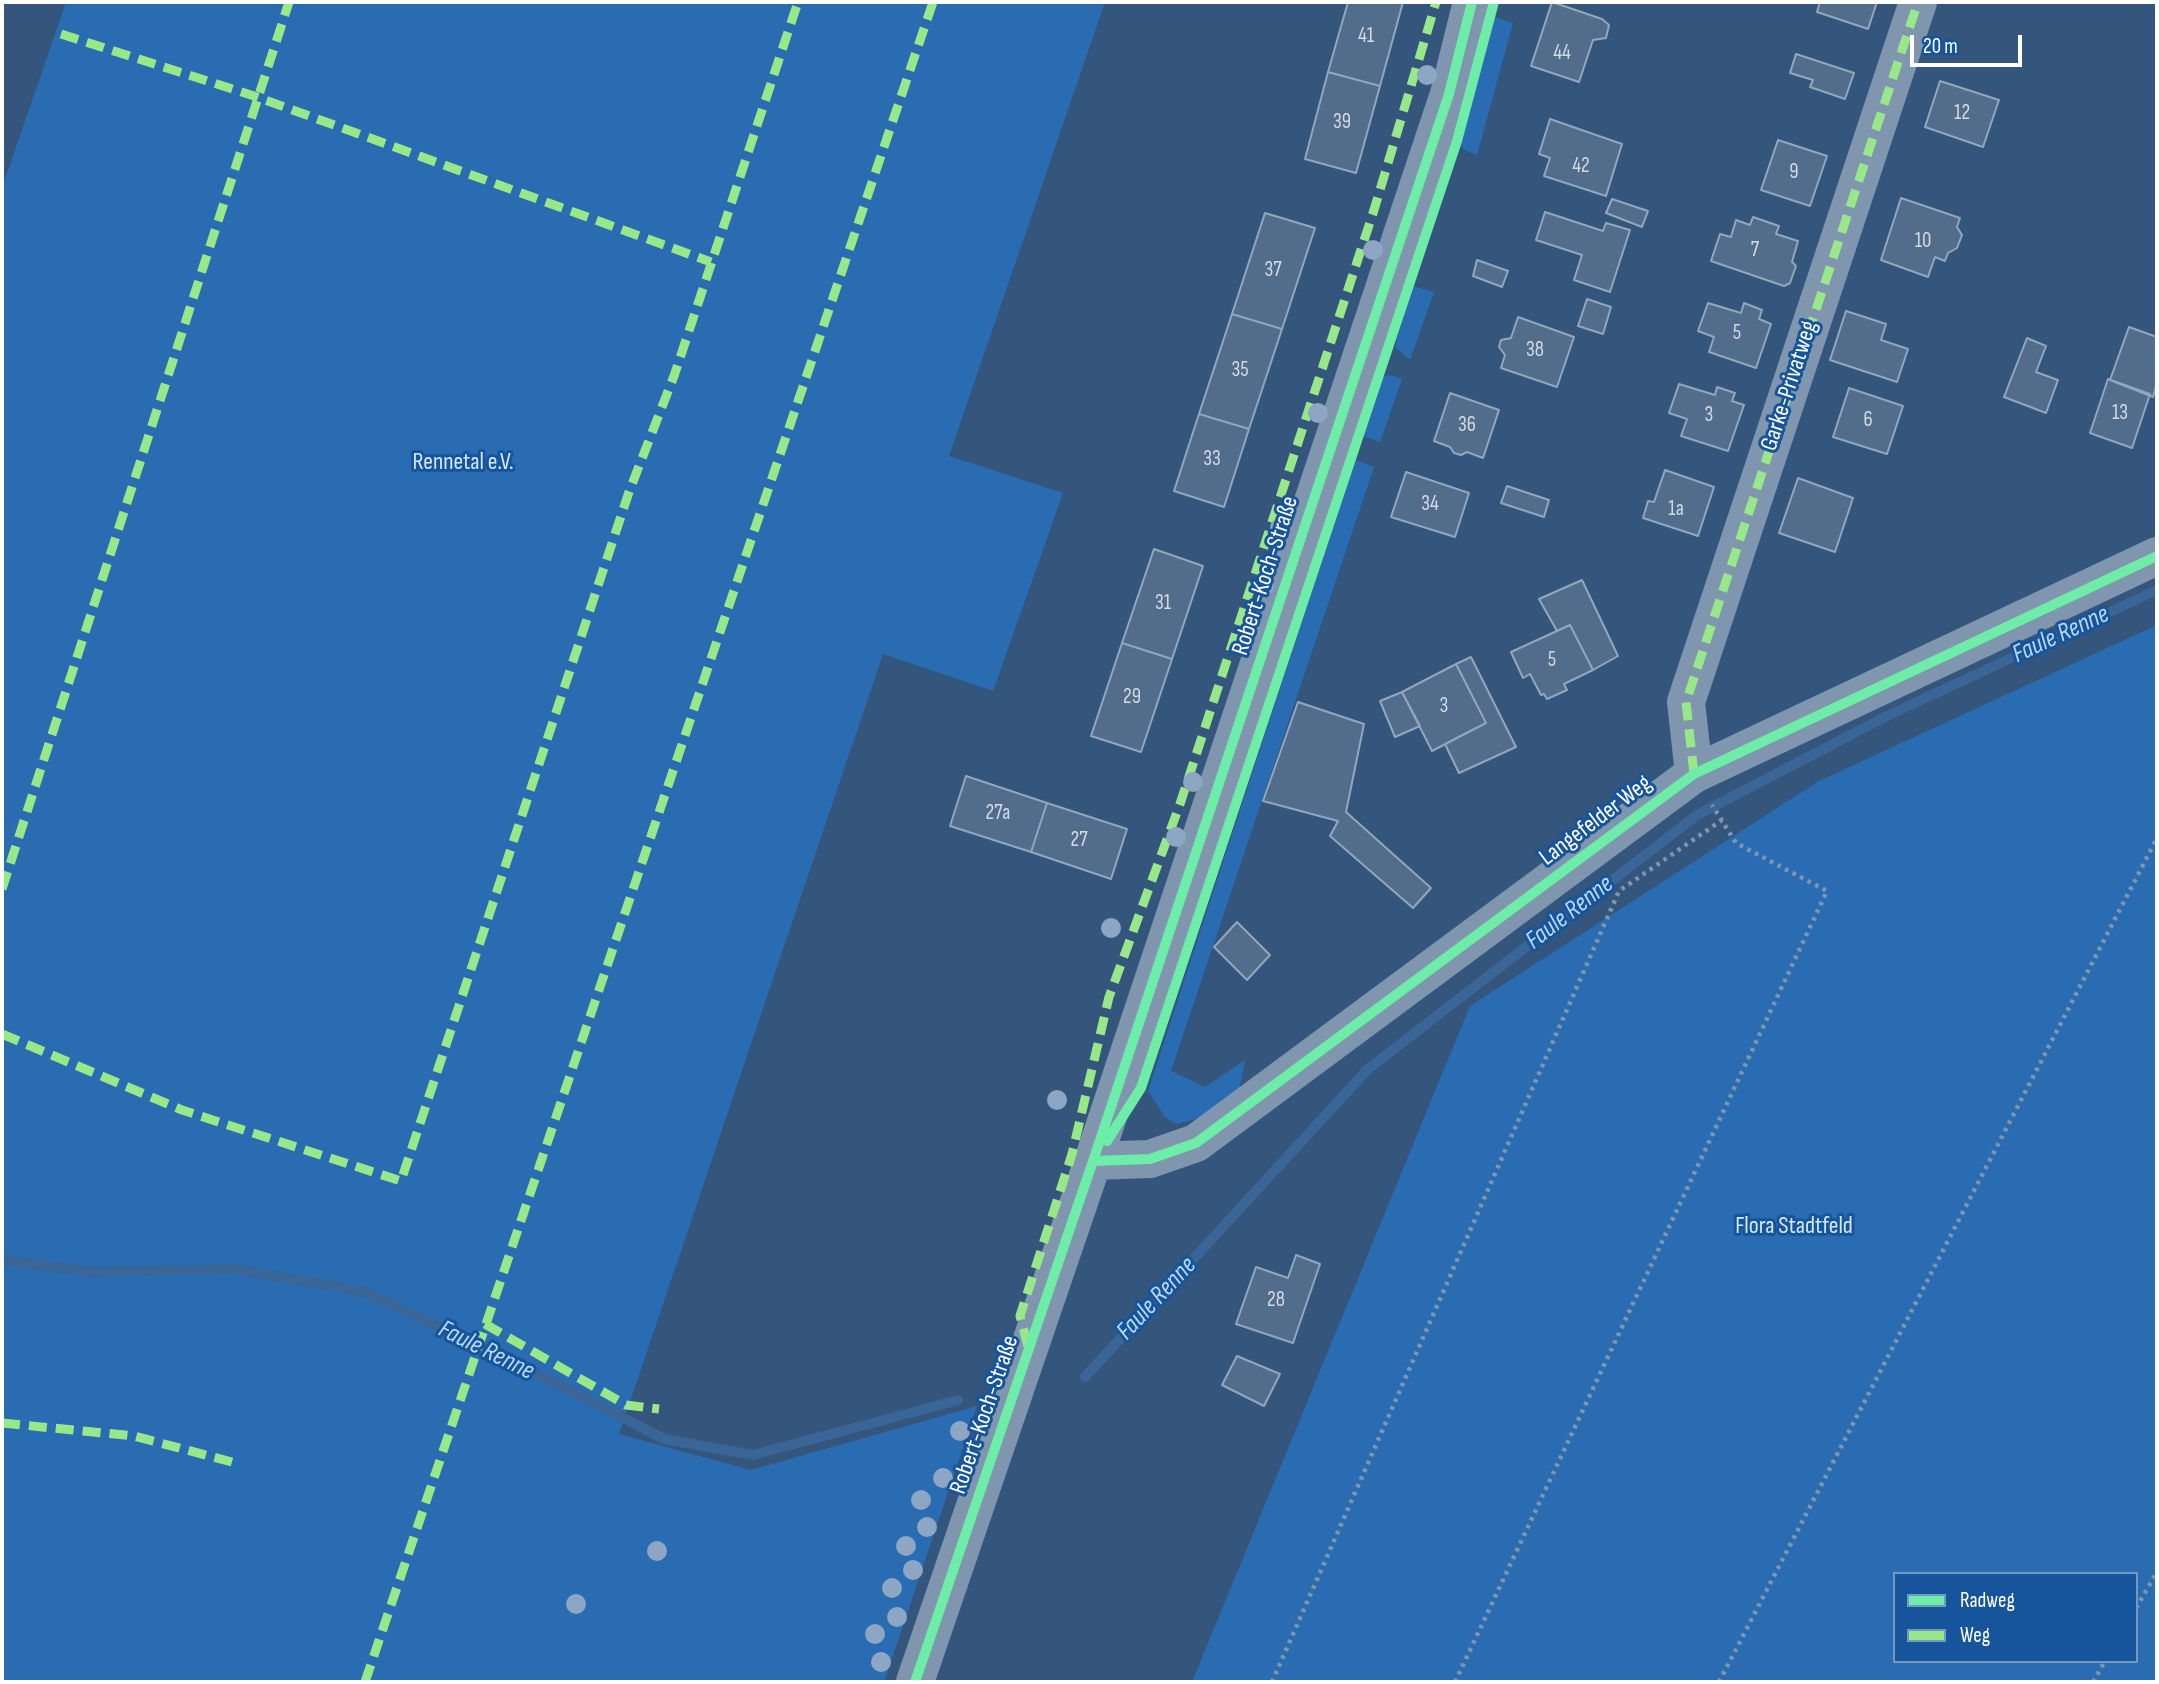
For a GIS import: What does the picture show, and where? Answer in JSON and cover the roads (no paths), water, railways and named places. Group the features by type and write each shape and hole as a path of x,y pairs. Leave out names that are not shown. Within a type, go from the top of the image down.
{"street":[{"name":"Robert-Koch-Straße","path":"915,1682 1093,1161 1449,94 1472,2"},
{"name":"Garke-Privatweg","path":"1694,774 1686,702 1918,2"},
{"name":"Langefelder Weg","path":"1093,1161 1150,1160 1196,1143 1694,774 2157,556"}],"waterway":[{"name":"Faule Renne","path":"1085,1377 1368,1069 1697,815 1887,716 2157,590"},
{"name":"Faule Renne","path":"2,1260 91,1272 235,1269 366,1292 566,1388 664,1439 753,1455 958,1400"}],"park label":[{"name":"Rennetal e.V.","path":"463,463"},
{"name":"Flora Stadtfeld","path":"1794,1227"}]}
